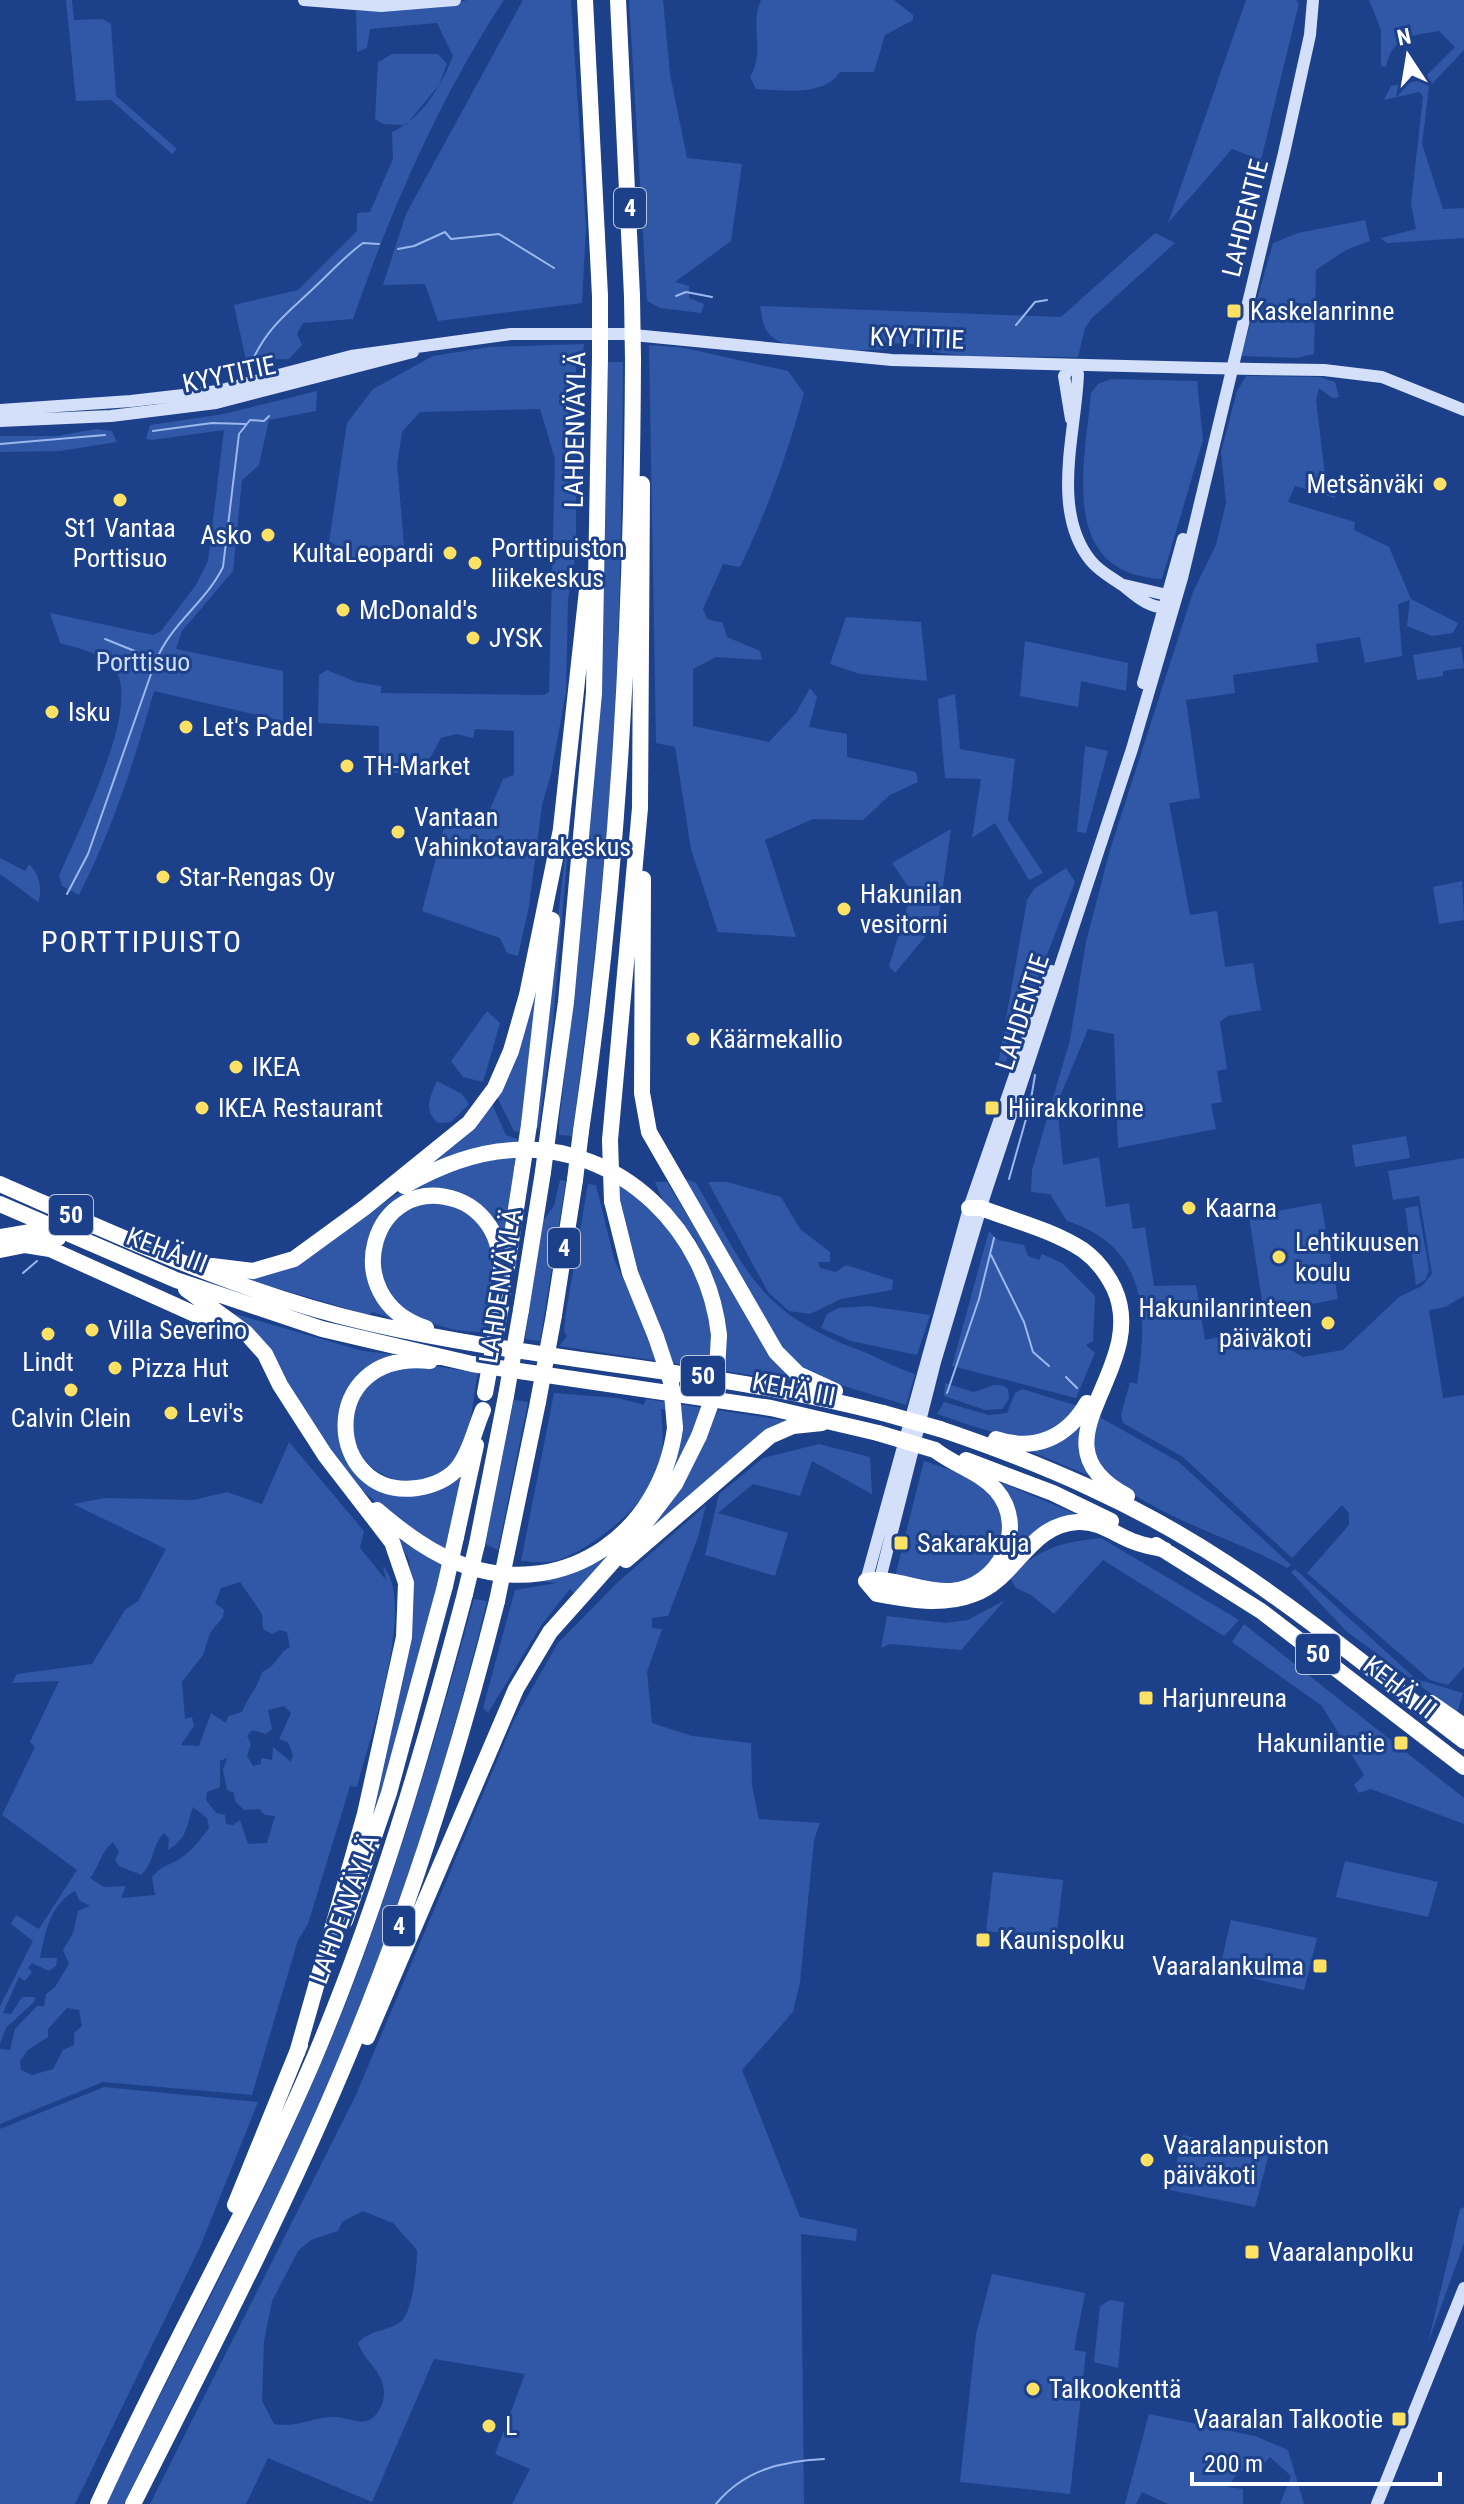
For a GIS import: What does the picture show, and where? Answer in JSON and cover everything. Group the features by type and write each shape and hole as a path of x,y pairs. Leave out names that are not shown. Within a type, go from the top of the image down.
{"highway":[{"name":"LAHDENVÄYLÄ","path":"98,2504 313,2061 378,1891 420,1767 465,1594 506,1396 543,1172 566,1002 594,693 600,296 585,0"},
{"name":"4","path":"133,2504 307,2152 410,1897 451,1775 497,1601 538,1402 575,1180 600,1003 626,692 633,360 618,0"},
{"path":"633,431 642,477 642,1093 649,1132 667,1170 752,1314 787,1364 810,1382 858,1398 883,1413"},
{"path":"202,2294 297,2053 389,1793 456,1537 483,1410 529,1125 598,517"},
{"path":"344,1480 398,1528 448,1558 487,1570 538,1574 572,1565 605,1548 643,1514 665,1477 675,1428 671,1382 630,1273 612,1201 610,1140 640,808"},
{"path":"142,1246 169,1250 230,1271 253,1271 294,1259 452,1139 495,1088 511,1051 527,995 561,829"},
{"path":"307,2152 346,2083 516,1689 550,1632 658,1508 675,1484 699,1436 716,1389 719,1335 704,1272 682,1232 644,1193 602,1168 576,1158 533,1150 475,1156 432,1170 364,1208"},
{"name":"KEHÄ III","path":"0,1184 208,1274 326,1312 465,1343 724,1379 883,1413 940,1429 1060,1474 1165,1526 1273,1595 1464,1741"},
{"path":"502,1299 499,1250 491,1227 462,1202 437,1196 413,1201 392,1213 377,1233 372,1244 372,1271 382,1297 391,1309 426,1329 520,1351"},
{"name":"KEHÄ III","path":"0,1204 176,1280 322,1329 472,1364 771,1408 831,1421 935,1450 1053,1493 1165,1550 1261,1611 1464,1767"},
{"path":"940,1429 971,1431 1017,1444 1053,1438 1079,1417 1110,1345 1112,1316 1108,1299 1086,1268 1055,1246 976,1211"},
{"path":"976,1211 1059,1236 1086,1252 1111,1283 1122,1315 1123,1332 1111,1373 1086,1427 1086,1452 1100,1476 1118,1491 1152,1508 1165,1526"},
{"path":"0,1237 31,1232 102,1250"},
{"path":"0,1250 25,1245 50,1249 181,1305 218,1324 240,1340 280,1385 344,1480 385,1531 401,1561 406,1593 404,1637 365,1814 297,2053"},
{"path":"176,1280 246,1333 265,1354 280,1385"},
{"path":"472,1364 404,1360 369,1373 355,1388 346,1409 347,1443 359,1465 376,1479 399,1488 423,1487 448,1477 459,1467 483,1410"},
{"path":"573,1606 763,1441 783,1429 831,1421"},
{"path":"874,1585 954,1591 984,1579 1005,1555 1010,1526 999,1493 985,1480 954,1465 935,1450"},
{"path":"874,1585 937,1602 976,1594 998,1580 1038,1537 1064,1524 1098,1524 1135,1542 1165,1550"},
{"path":"1368,1666 1398,1679 1464,1726"}],"main road":[{"path":"304,0 381,6 455,0"},
{"name":"LAHDENTIE","path":"874,1585 1017,1061 1094,849 1168,603 1212,444 1284,153 1310,35 1313,0"},
{"name":"KYYTITIE","path":"0,410 131,401 218,391 351,356 462,339 511,334 623,334 860,358 1324,370 1372,377 1398,390 1423,395 1461,410"},
{"name":"KYYTITIE","path":"0,421 111,416 216,403 462,339"},
{"path":"1072,365 1064,376 1072,423 1070,507 1075,535 1099,569 1121,584 1168,603"},
{"path":"1377,2504 1462,2293 1464,2278"}],"green space":[{"path":"66,0 72,0 74,20 103,19 111,24 116,96 177,149 172,154 111,100 76,101"},
{"path":"467,0 504,0 438,114 383,237 353,319 303,323 297,334 302,345 289,359 246,360 234,305 298,290 357,231 357,213 370,212 393,159 392,132 422,110 443,79 453,56 437,23 370,29 367,48 357,52 356,11 436,8"},
{"path":"523,0 571,0 586,228 582,303 438,321 425,284 383,285 406,214"},
{"path":"629,0 663,0 670,74 687,158 742,164 731,241 675,282 689,286 689,298 704,304 701,313 660,308 647,301"},
{"path":"761,0 894,0 913,15 913,20 885,35 874,72 840,72 833,80 813,89 756,89 750,77 757,58 756,19"},
{"path":"1246,0 1296,0 1299,3 1261,160 1232,149 1168,223"},
{"path":"1369,0 1464,0 1464,50 1429,87 1422,144 1443,209 1464,208 1464,238 1387,243 1381,238 1416,229 1411,204 1423,96 1419,92 1384,100 1391,86 1422,80 1455,47 1439,31 1421,34 1398,43 1386,67 1381,66 1381,30"},
{"path":"392,54 438,54 447,64 439,85 406,125 383,124 375,119 378,62"},
{"path":"1365,220 1370,241 1346,250 1316,270 1314,354 1297,358 1241,356 1273,243 1298,233"},
{"path":"1155,233 1175,243 1092,318 1085,328 1078,357 967,356 933,352 933,345 888,343 887,349 808,348 779,341 767,332 763,321 760,306 1061,317"},
{"path":"584,344 582,362 576,365 576,550 568,600 566,692 542,805 529,906 518,956 507,953 500,938 422,911 446,820 485,821 503,779 514,775 514,731 475,729 473,738 456,734 441,738 426,765 426,775 379,772 379,726 318,723 319,675 327,670 356,682 381,686 381,693 544,695 549,692 555,459 540,409 420,412 402,432 397,464 405,556 398,563 345,560 338,546 329,542 347,423 373,389 433,356 489,347"},
{"path":"649,345 685,348 788,371 804,393 776,482 740,567 723,564 703,609 707,619 723,623 727,637 760,651 762,660 716,657 693,669 693,726 769,742 796,713 810,688 817,697 809,727 847,734 847,757 916,772 918,782 890,795 863,820 813,819 765,840 796,937 718,932 691,849 675,747 656,743"},
{"path":"608,362 623,362 617,665 603,869 572,1136 559,1135 559,1123 588,838 604,553"},
{"path":"1246,376 1319,377 1335,382 1339,397 1332,398 1319,388 1316,400 1325,475 1335,490 1335,498 1295,486 1288,502 1355,522 1354,530 1389,547 1411,599 1458,623 1453,633 1432,636 1407,626 1410,600 1398,604 1402,656 1365,663 1360,637 1316,644 1318,662 1233,675 1235,693 1186,700 1200,798 1169,803 1190,915 1217,911 1225,967 1253,963 1261,1010 1228,1016 1220,1022 1227,1069 1217,1071 1222,1102 1211,1104 1216,1129 1118,1148 1114,1034 1088,1029 1057,1104 1063,1165 1099,1157 1106,1207 1129,1203 1133,1229 1145,1227 1154,1286 1196,1285 1205,1340 1254,1329 1303,1357 1343,1350 1399,1297 1422,1286 1432,1274 1419,1196 1393,1200 1388,1171 1464,1158 1464,1296 1445,1307 1429,1310 1443,1398 1464,1395 1464,1667 1448,1685 1430,1680 1307,1573 1349,1525 1349,1513 1342,1505 1292,1558 1183,1457 1123,1423 1121,1415 1130,1382 1137,1384 1141,1358 1141,1308 1136,1285 1127,1265 1113,1247 1093,1232 1067,1221 1050,1194 1031,1192 1032,1170 1070,1040 1086,942 1110,850 1193,592 1216,545 1226,503 1221,452 1237,391"},
{"path":"1111,379 1197,381 1203,440 1162,579 1129,572 1106,558 1092,536 1085,510 1083,481 1091,393 1098,384"},
{"name":"Porttisuo","path":"317,391 316,411 269,420 259,465 242,480 233,571 182,631 176,649 283,671 283,721 154,691 122,794 79,895 62,886 59,876 104,771 120,710 121,686 114,669 103,659 60,643 50,613 153,635 161,631 196,585 208,561 224,430 152,440 146,439 150,425 224,414"},
{"path":"96,429 112,431 117,442 60,451 0,452 0,436 57,436"},
{"path":"846,617 921,622 927,681 860,674 830,664"},
{"path":"1025,641 1128,663 1126,691 1081,681 1078,707 1020,696"},
{"path":"1461,647 1464,668 1443,671 1443,676 1417,680 1413,655"},
{"path":"955,694 960,749 1015,759 1008,820 1043,873 1029,880 995,823 972,838 981,779 945,778 938,699"},
{"path":"1085,746 1108,751 1086,833 1077,832"},
{"path":"574,779 553,1022 539,1128 534,1126"},
{"path":"951,829 938,921 895,973 889,966 912,892 892,863"},
{"path":"0,858 25,871 29,864 38,877 38,902 0,874"},
{"path":"1066,868 1075,882 1006,1061 998,1064 1027,900 1035,888"},
{"path":"1462,881 1464,920 1439,924 1433,887"},
{"path":"543,950 520,1132 514,1131 497,1097"},
{"path":"487,1011 500,1023 483,1082 463,1077 451,1061"},
{"path":"437,1081 462,1094 469,1104 451,1122 438,1123 429,1108"},
{"path":"492,1104 506,1135 517,1139 517,1143 423,1168"},
{"path":"1406,1136 1410,1158 1355,1167 1352,1145"},
{"path":"519,1156 505,1246 463,1196 381,1215 367,1245 367,1271 387,1309 398,1321 245,1279 269,1274 310,1254 386,1201 420,1182 461,1167"},
{"path":"681,1177 696,1183 743,1264 776,1304 825,1336 915,1374 906,1405 811,1376 778,1344"},
{"path":"560,1180 566,1181 540,1341 525,1339 543,1221 554,1206"},
{"path":"617,1180 664,1218 722,1307 696,1240 663,1201 655,1182 667,1182 766,1345 798,1382 559,1346 567,1336 564,1331 566,1312 588,1184 596,1185 614,1259 652,1343"},
{"path":"708,1182 727,1182 781,1197 800,1229 830,1252 830,1262 818,1262 820,1268 836,1272 846,1265 893,1280 892,1290 841,1299 810,1314 789,1311 768,1292"},
{"path":"434,1202 464,1210 478,1220 487,1233 492,1248 493,1282 485,1332 444,1327 423,1319 389,1294 380,1277 378,1258 393,1222 407,1210"},
{"path":"1321,1203 1338,1299 1264,1313 1249,1216"},
{"path":"1418,1206 1429,1270 1425,1280 1416,1285 1405,1208"},
{"path":"989,1231 998,1240 1024,1245 1028,1256 1039,1260 1042,1254 1062,1263 1095,1296 1093,1341 1086,1345 1095,1353 1076,1398 952,1366"},
{"path":"868,1306 930,1315 917,1355 851,1341 821,1328 827,1314 838,1308"},
{"path":"228,1312 363,1351 398,1355 365,1370 341,1442 401,1495 426,1494 463,1474 446,1552 406,1529 352,1481"},
{"path":"429,1365 478,1373 471,1419 464,1445 449,1468 429,1480 407,1482 386,1476 367,1463 353,1446 348,1426 353,1404 381,1372"},
{"path":"945,1383 973,1392 1003,1386 1008,1389 1009,1399 1002,1409 985,1410 944,1396"},
{"path":"1022,1389 1078,1406 1065,1422 1049,1432 1032,1436 994,1432 937,1414 944,1402 989,1415 1007,1413 1015,1393"},
{"path":"554,1393 618,1398 644,1405 646,1399 788,1421 644,1538 667,1487 575,1594 570,1589 542,1624 488,1713 483,1708 515,1590 557,1583 539,1581 609,1553 674,1463 682,1412 661,1409 661,1460 656,1476 640,1501 599,1538 571,1555 549,1562 521,1561"},
{"path":"514,1400 528,1402 498,1550 485,1544"},
{"path":"1096,1415 1179,1462 1291,1565 1287,1568 1186,1522 1114,1480 1098,1463 1093,1452 1092,1433"},
{"path":"1082,1420 1097,1479 1025,1449"},
{"path":"289,1442 364,1531 360,1548 386,1580 383,1566 392,1584 395,1610 387,1673 357,1787 350,1786 308,1924 298,1940 252,2095 103,2082 0,2124 0,2049 10,2050 15,2029 37,2006 44,2006 46,1994 55,1987 69,1964 63,1950 73,1933 78,1911 90,1906 79,1900 75,1891 60,1903 47,1929 40,1958 57,1958 56,1966 49,1971 32,1963 28,1968 32,1972 25,1981 19,1977 3,2013 11,2014 22,1997 35,1997 35,2001 6,2028 0,2044 0,2006 33,1941 11,1924 16,1915 39,1929 77,1870 2,1815 35,1747 30,1742 59,1681 12,1683 17,1674 92,1664 125,1610 138,1601 166,1549 73,1504 105,1498 194,1500 227,1492 262,1504","holes":["240,1582 262,1614 263,1629 272,1634 280,1630 287,1632 290,1647 262,1672 242,1712 228,1716 226,1723 211,1713 199,1746 181,1745 194,1726 192,1717 185,1719 182,1682 203,1655 210,1633 223,1617 224,1610 215,1603 221,1588","284,1706 291,1713 279,1739 288,1742 293,1755 291,1762 273,1747 272,1760 261,1758 261,1764 253,1766 247,1756 251,1744 247,1736 252,1730 266,1734 272,1729 268,1710","227,1758 223,1770 227,1790 234,1793 235,1801 244,1810 259,1809 265,1815 275,1816 267,1843 248,1844 240,1820 233,1825 226,1824 225,1815 216,1813 206,1800 207,1792 220,1787 220,1761","193,1807 207,1818 209,1828 189,1852 152,1877 155,1895 121,1898 126,1886 104,1887 90,1878 113,1842 119,1852 115,1860 119,1866 141,1875 164,1833 169,1839 168,1850 183,1836","67,2008 79,2010 82,2026 74,2033 74,2045 63,2050 53,2069 32,2075 21,2070 20,2061 28,2050 48,2037 48,2029"]},
{"path":"819,1444 870,1457 872,1494 812,1461 800,1496 753,1484 718,1513 788,1533 775,1576 705,1555 719,1494 763,1458"},
{"path":"924,1461 969,1476 997,1500 1005,1528 999,1554 972,1580 941,1586 895,1577"},
{"path":"993,1479 1083,1517 1074,1519 1002,1570 1012,1546"},
{"path":"706,1505 698,1537 668,1616 652,1618 652,1628 662,1629 647,1672 652,1723 692,1736 751,1743 752,1786 759,1819 820,1823 814,1840 800,1982 793,2012 742,2070 800,2217 857,2229 856,2241 801,2234 804,2504 512,2504 530,2469 495,2454 525,2374 434,2359 372,2502 268,2458 246,2504 150,2504 355,2097 515,1718 558,1643 617,1583","holes":["363,2211 393,2223 417,2250 411,2301 399,2323 358,2343 383,2384 380,2409 366,2421 335,2417 291,2425 274,2424 262,2401 264,2341 272,2301 298,2251 311,2240 338,2231 342,2222"]},
{"path":"398,1538 443,1566 384,1784 350,1890 412,1583 409,1560"},
{"path":"1101,1538 1239,1620 1224,1636 1103,1560 1054,1614 1031,1595 1016,1588 1010,1577 1031,1559 1052,1548"},
{"path":"1295,1569 1416,1679 1463,1693 1457,1713 1346,1631 1291,1572"},
{"path":"474,1599 487,1601 459,1710 410,1870 352,2028 271,2209 124,2504 106,2504 260,2197 318,2072 381,1907"},
{"path":"1005,1600 961,1650 890,1644 881,1648 887,1616 946,1623 968,1620"},
{"path":"1244,1624 1464,1798 1464,1824 1371,1789 1359,1793 1354,1785 1364,1775 1322,1706 1232,1642"},
{"path":"1345,1861 1438,1882 1428,1917 1336,1897"},
{"path":"993,1872 1063,1880 1056,1939 986,1931"},
{"path":"1231,1920 1317,1938 1304,1990 1219,1971"},
{"path":"104,2087 258,2102 200,2247 75,2504 0,2504 0,2129"},
{"path":"1183,2135 1269,2154 1255,2207 1170,2190"},
{"path":"1464,2207 1464,2243 1428,2343 1460,2209"},
{"path":"992,2274 1085,2293 1074,2350 1086,2352 1070,2494 960,2482 976,2334"},
{"path":"1110,2300 1124,2302 1118,2368 1094,2362 1100,2306"},
{"path":"1149,2414 1255,2436 1288,2450 1304,2504 1280,2504 1291,2476 1270,2457 1256,2472 1239,2470 1228,2487 1243,2489 1243,2504 1168,2504 1142,2492 1136,2504 1125,2504"}],"waterway":[{"path":"398,249 414,246 445,232 451,239 499,234 554,268"},
{"path":"252,361 280,320 345,258 363,243 379,244"},
{"path":"676,296 686,292 712,297"},
{"path":"1016,325 1035,302 1047,300"},
{"path":"159,654 223,567 239,434 250,420 264,421 269,416"},
{"path":"153,431 212,423 246,424"},
{"path":"0,444 105,435"},
{"path":"105,639 157,660"},
{"path":"67,894 88,854 151,674"},
{"path":"1009,1179 1030,1105 1035,1075"},
{"path":"947,1393 979,1299 994,1238"},
{"path":"991,1255 1024,1322 1033,1352 1049,1366"},
{"path":"23,1273 37,1261"},
{"path":"1066,1377 1077,1388"},
{"path":"716,2504 751,2475 779,2465 824,2459"}],"place":[{"name":"Kaskelanrinne","path":"1234,311"},
{"name":"Metsänväki","path":"1440,484"},
{"name":"St1 Vantaa Porttisuo","path":"120,500"},
{"name":"Asko","path":"268,535"},
{"name":"KultaLeopardi","path":"450,553"},
{"name":"Porttipuiston liikekeskus","path":"475,563"},
{"name":"McDonald's","path":"343,610"},
{"name":"JYSK","path":"473,638"},
{"name":"Isku","path":"52,712"},
{"name":"Let's Padel","path":"186,727"},
{"name":"TH-Market","path":"347,766"},
{"name":"Vantaan Vahinkotavarakeskus","path":"398,832"},
{"name":"Star-Rengas Oy","path":"163,877"},
{"name":"Hakunilan vesitorni","path":"844,909"},
{"name":"Käärmekallio","path":"693,1039"},
{"name":"IKEA","path":"236,1067"},
{"name":"IKEA Restaurant","path":"202,1108"},
{"name":"Hiirakkorinne","path":"992,1108"},
{"name":"Kaarna","path":"1189,1208"},
{"name":"Lehtikuusen koulu","path":"1279,1257"},
{"name":"Hakunilanrinteen päiväkoti","path":"1328,1323"},
{"name":"Villa Severino","path":"92,1330"},
{"name":"Lindt","path":"48,1334"},
{"name":"Pizza Hut","path":"115,1368"},
{"name":"Calvin Clein","path":"71,1390"},
{"name":"Levi's","path":"171,1413"},
{"name":"Sakarakuja","path":"901,1543"},
{"name":"Harjunreuna","path":"1146,1698"},
{"name":"Hakunilantie","path":"1401,1743"},
{"name":"Kaunispolku","path":"983,1940"},
{"name":"Vaaralankulma","path":"1320,1966"},
{"name":"Vaaralanpuiston päiväkoti","path":"1147,2160"},
{"name":"Vaaralanpolku","path":"1252,2252"},
{"name":"Talkookenttä","path":"1033,2389"},
{"name":"Vaaralan Talkootie","path":"1399,2419"},
{"name":"L","path":"489,2426"}],"district":[{"name":"PORTTIPUISTO","path":"142,941"}]}
